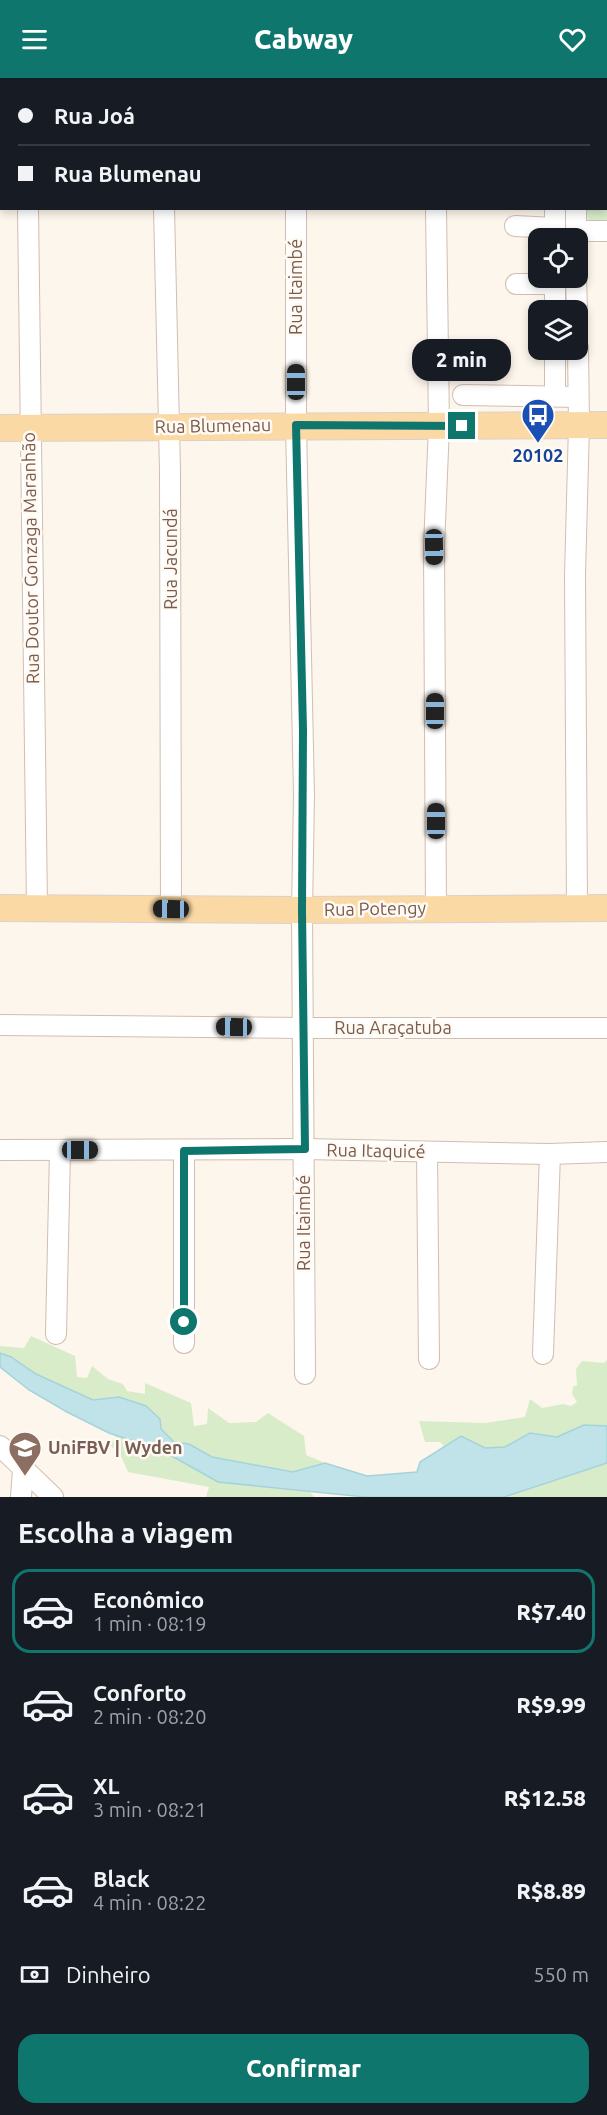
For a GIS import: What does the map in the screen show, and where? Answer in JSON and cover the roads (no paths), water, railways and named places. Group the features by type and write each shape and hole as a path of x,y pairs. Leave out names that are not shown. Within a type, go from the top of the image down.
{"main road":[{"name":"Rua Blumenau","path":"0,428 607,425"},
{"name":"Rua Potengy","path":"0,908 302,910 607,908"}],"street":[{"name":"Rua Doutor Gonzaga Maranhão","path":"28,210 29,429 37,908"},
{"name":"Rua Jacundá","path":"164,210 170,426 171,909"},
{"name":"Rua Itaimbé","path":"296,210 296,425 304,771 302,910 305,1374"},
{"path":"436,210 439,426 434,547 436,908"},
{"path":"576,210 576,228"},
{"path":"515,226 555,225"},
{"path":"588,233 607,231"},
{"path":"516,284 528,283"},
{"path":"555,360 555,396"},
{"path":"577,909 575,574 579,425 578,360"},
{"path":"463,395 578,397"},
{"name":"Rua Araçatuba","path":"0,1024 303,1028 607,1028"},
{"name":"Rua Itaquicé","path":"0,1149 184,1151 305,1149 550,1154 607,1152"},
{"path":"56,1334 60,1150"},
{"path":"184,1151 184,1343"},
{"path":"427,1152 429,1359"},
{"path":"543,1354 550,1154"},
{"path":"0,1446 53,1497"},
{"path":"21,1497 23,1469"}],"water":[{"path":"0,1353 11,1357 36,1374 93,1400 119,1397 146,1406 160,1419 161,1429 174,1442 189,1444 212,1457 293,1472 325,1463 367,1476 417,1472 420,1462 461,1436 485,1448 505,1447 530,1433 557,1437 584,1425 607,1426 607,1463 504,1497 365,1497 218,1482 163,1451 109,1433 29,1390 0,1367"}],"place":[{"name":"20102","path":"538,444"},
{"name":"UniFBV | Wyden","path":"25,1477"}]}
